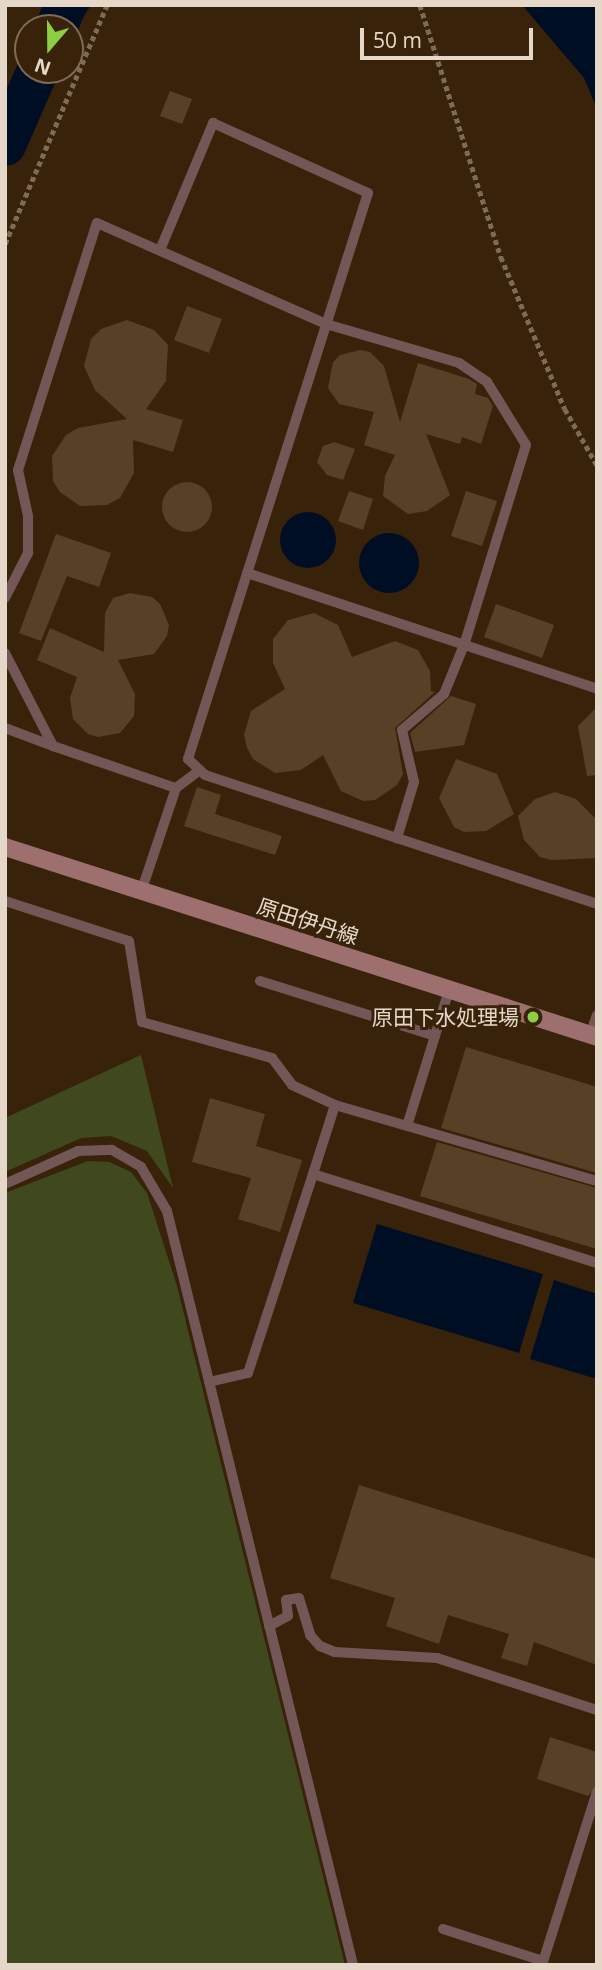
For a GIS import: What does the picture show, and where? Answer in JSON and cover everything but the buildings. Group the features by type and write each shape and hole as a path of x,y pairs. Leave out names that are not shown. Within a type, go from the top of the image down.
{"street":[{"name":"原田伊丹線","path":"5,847 593,1036"}],"lane":[{"path":"160,250 214,123 368,193 188,759 200,770 597,904"},
{"path":"5,598 28,553 28,516 19,470 97,223 326,324 459,363 487,382 526,445 464,645 444,694 402,730 414,782 397,838"},
{"path":"247,573 597,688"},
{"path":"5,653 53,746"},
{"path":"5,728 176,788"},
{"path":"141,892 176,788 200,770"},
{"path":"5,901 128,941 142,1022 272,1058 292,1084 335,1105 597,1181"},
{"path":"260,981 435,1036"},
{"path":"407,1126 449,990"},
{"path":"593,1036 597,1015"},
{"path":"209,1382 248,1373 335,1105"},
{"path":"5,1184 78,1151 96,1148 125,1155 141,1167 167,1211 353,1965"},
{"path":"313,1174 597,1263"},
{"path":"269,1626 288,1616 286,1600 299,1598 310,1635 327,1649 347,1655 437,1658 597,1710"},
{"path":"443,1929 543,1963 597,1792"}],"path":[{"path":"5,244 107,5"},
{"path":"419,5 501,257 565,409 597,465"}],"green space":[{"path":"141,1055 173,1188 147,1151 111,1136 81,1138 5,1172 5,1118"},
{"path":"88,1161 109,1162 131,1172 147,1193 177,1286 345,1965 5,1965 5,1193"}],"water":[{"path":"66,5 91,5 84,16 63,14"},
{"path":"522,5 597,5 597,109 584,78"},
{"path":"308,512 319,514 328,520 334,529 334,551 328,560 319,566 308,568 297,566 288,560 282,551 280,540 282,529 288,520 297,514"},
{"path":"389,533 406,538 414,546 419,563 414,580 406,588 389,593 372,588 364,580 359,563 364,546 372,538"},
{"path":"377,1224 543,1274 519,1353 353,1303"},
{"path":"554,1280 597,1294 597,1379 530,1359"}],"waterway":[{"path":"62,14 66,5"},
{"path":"5,145 32,84"}],"place":[{"name":"原田下水処理場","path":"533,1017"}]}
